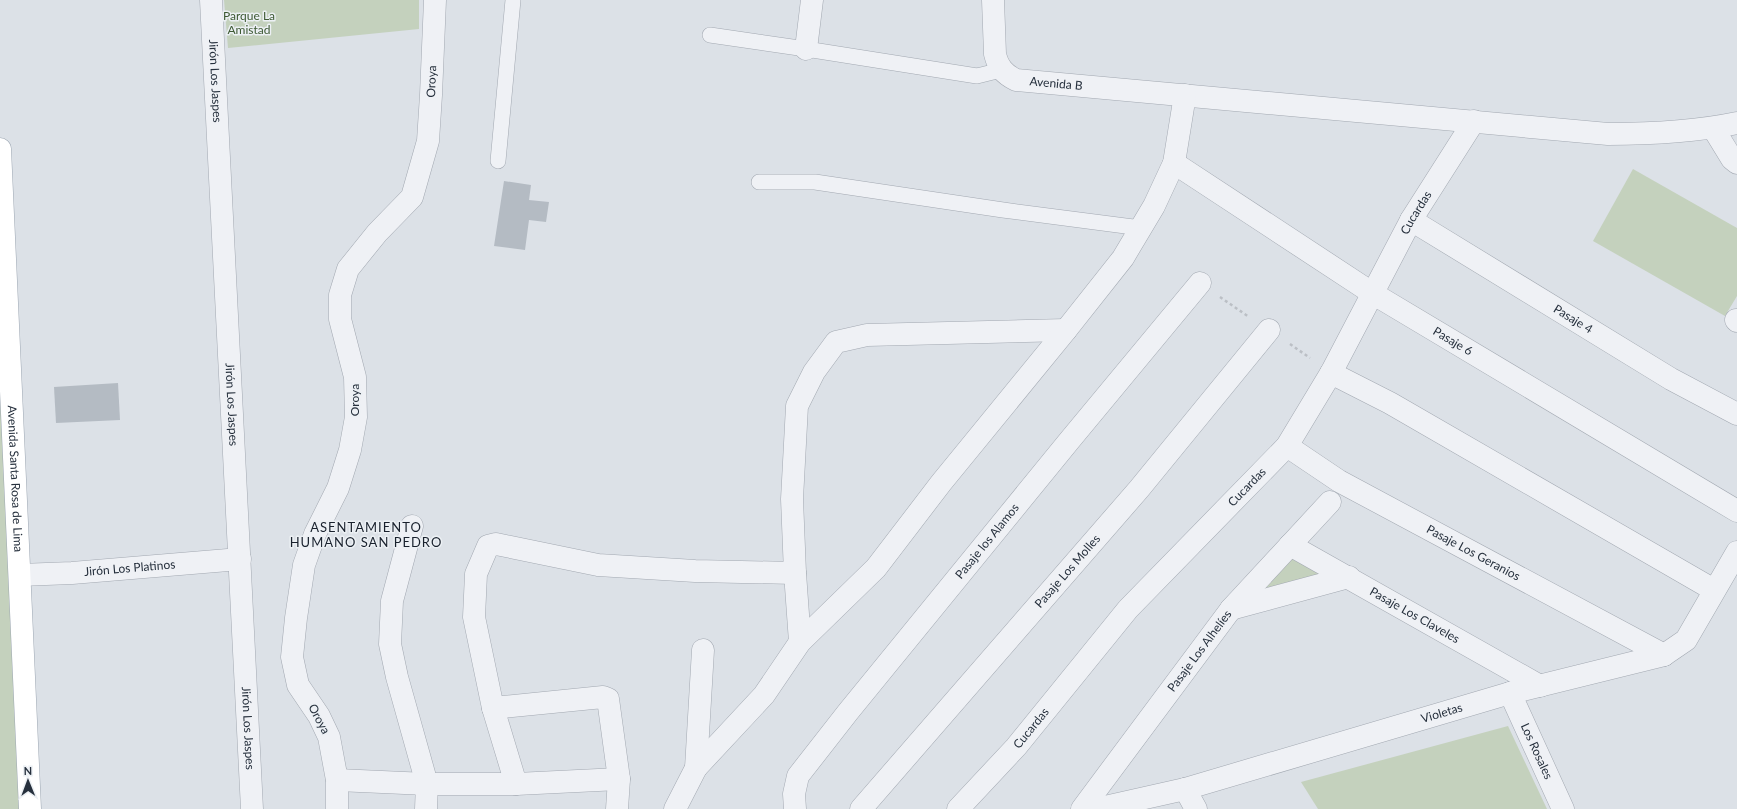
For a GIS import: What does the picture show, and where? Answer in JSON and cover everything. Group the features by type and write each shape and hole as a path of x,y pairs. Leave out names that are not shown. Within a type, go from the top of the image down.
{"main road":[{"name":"Avenida Santa Rosa de Lima","path":"0,149 30,809"}],"street":[{"name":"Jirón Los Jaspes","path":"211,0 252,809"},
{"name":"Oroya","path":"337,809 337,780 329,737 319,716 298,685 292,658 296,618 304,565 315,534 338,488 350,450 356,417 355,377 340,319 340,295 348,269 377,234 412,197 428,141 434,0"},
{"path":"806,49 812,0"},
{"path":"993,0 995,54 1001,70"},
{"name":"Avenida B","path":"1001,70 1016,80 1608,134 1672,133 1713,128 1737,123"},
{"path":"675,809 696,768 764,695 800,642 876,568 941,483 1123,258 1154,206 1174,163 1185,95"},
{"name":"Cucardas","path":"958,809 1016,747 1128,610 1286,446 1331,373 1411,220 1474,121"},
{"path":"1713,128 1732,159 1737,163"},
{"name":"Pasaje 6","path":"1174,163 1372,293 1737,511"},
{"name":"Pasaje 4","path":"1411,220 1671,379 1737,414"},
{"name":"Pasaje los Alamos","path":"795,809 794,794 798,776 953,583 1200,283"},
{"path":"800,642 792,499 797,406 814,372 836,342 867,335 1066,330"},
{"name":"Pasaje Los Molles","path":"861,809 1139,489 1269,330"},
{"path":"1331,373 1390,403 1714,590"},
{"name":"Pasaje Los Geranios","path":"1286,446 1340,481 1664,655"},
{"name":"Pasaje Los Alhelíes","path":"1082,809 1231,609 1330,502"},
{"path":"412,526 392,601 390,644 397,677 427,784 426,809"},
{"path":"516,784 492,708 474,617 476,574 488,546 496,544 598,565 695,571 795,573"},
{"name":"Pasaje Los Claveles","path":"1290,545 1540,686"},
{"name":"Violetas","path":"1096,809 1185,789 1510,693 1664,655 1686,640 1737,552"},
{"name":"Jirón Los Platinos","path":"20,575 72,573 240,559"},
{"path":"1231,609 1349,577"},
{"path":"696,768 703,650"},
{"name":"Los Rosales","path":"1510,693 1563,809"},
{"path":"492,708 604,697 608,699 619,779 617,809"},
{"path":"337,780 427,784 516,784 619,779"},
{"path":"1185,789 1196,809"}],"lane":[{"path":"498,161 513,0"},
{"path":"710,35 977,76 1001,70"},
{"path":"759,182 815,182 1003,210 1141,228"}],"green space":[{"name":"Parque La Amistad","path":"224,0 419,0 419,29 228,48"},
{"path":"1633,169 1737,228 1737,296 1725,316 1593,241"},
{"path":"0,376 21,809 0,809"},
{"path":"1289,551 1332,576 1253,595"},
{"path":"1508,726 1547,809 1318,809 1301,782"}],"building":[{"path":"504,181 531,185 529,200 549,202 546,222 529,220 525,250 494,246"},
{"path":"118,383 120,420 56,423 54,387"}],"district":[{"name":"ASENTAMIENTO HUMANO SAN PEDRO","path":"366,534"}]}
